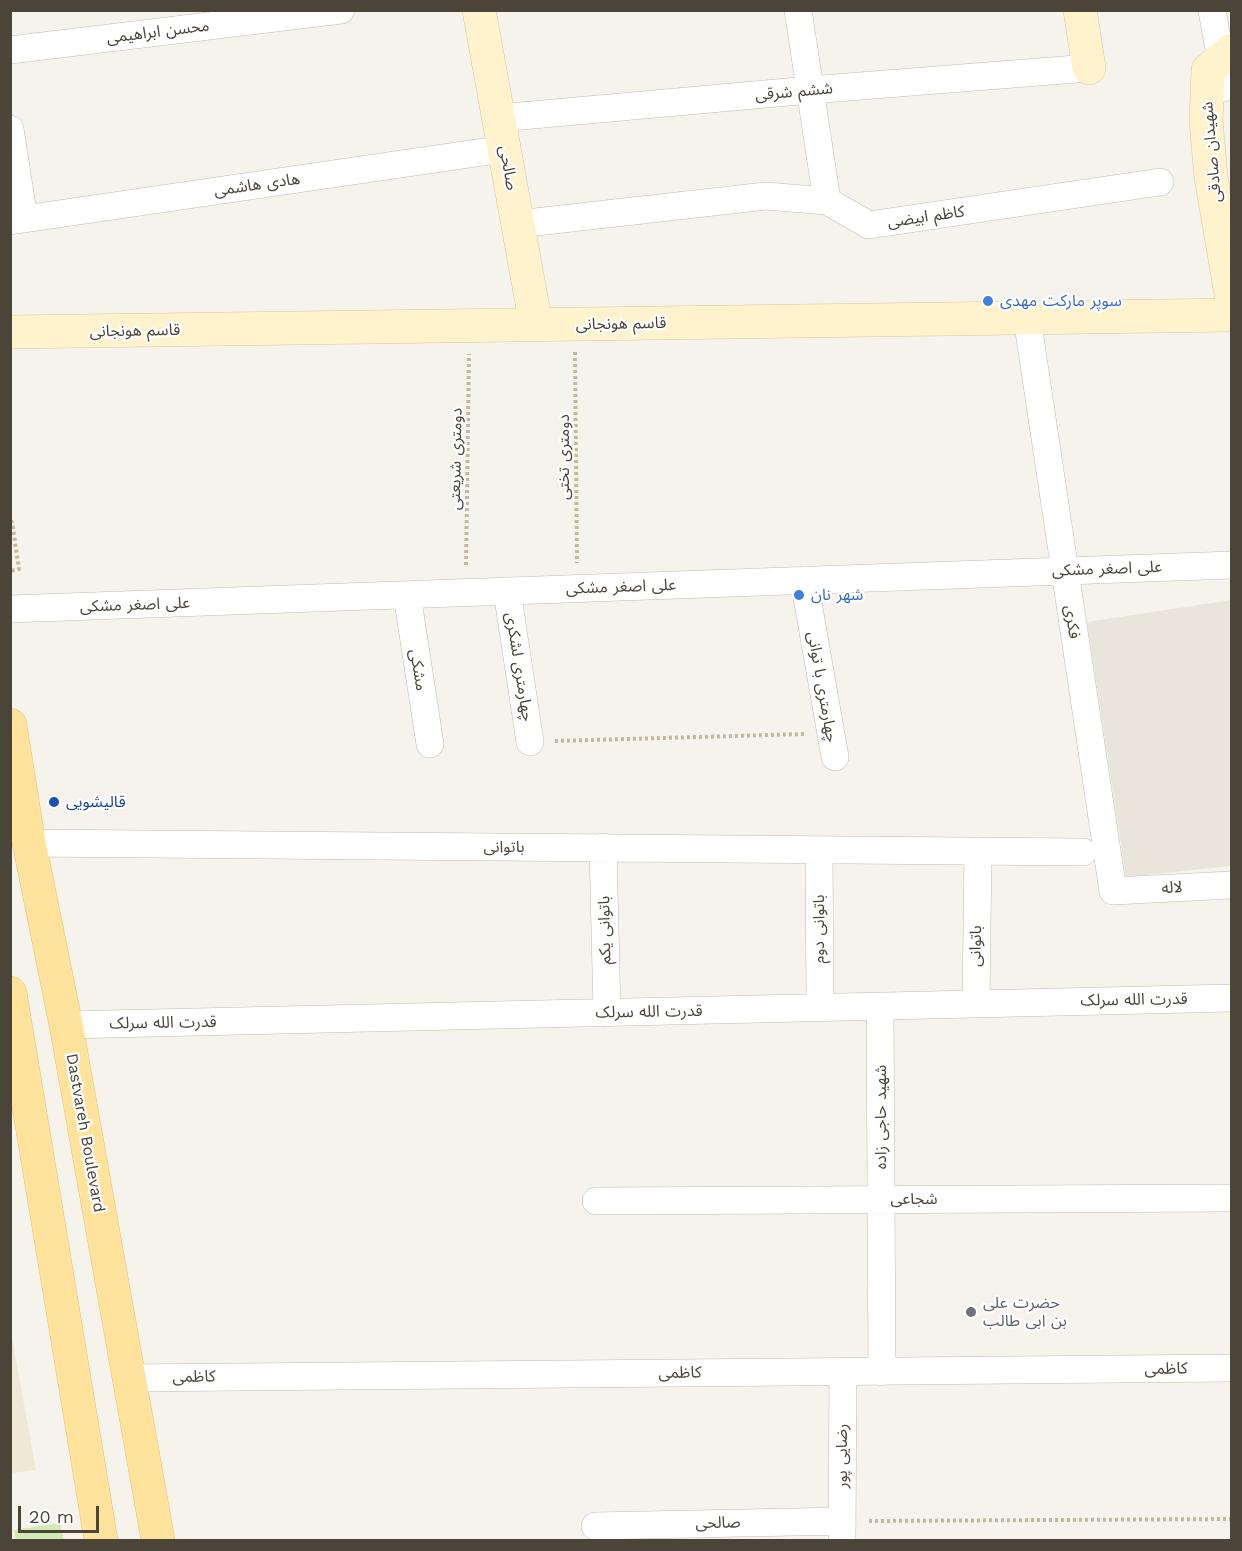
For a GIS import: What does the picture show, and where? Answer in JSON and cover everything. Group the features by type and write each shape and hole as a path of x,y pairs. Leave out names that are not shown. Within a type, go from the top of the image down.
{"main road":[{"name":"Dastvareh Boulevard","path":"10,725 29,843 66,1025 158,1540"},
{"path":"10,993 18,1083 101,1540"}],"street":[{"name":"محسن ابراهیمی","path":"10,50 341,10"},
{"name":"صالحی","path":"479,10 536,325"},
{"path":"798,10 828,201"},
{"path":"1080,10 1089,68"},
{"path":"1212,10 1223,72"},
{"name":"ششم شرقی","path":"502,134 810,90 1089,68"},
{"name":"شهیدان صادقی","path":"1223,72 1206,121 1211,177 1224,206 1232,300"},
{"path":"10,129 17,220"},
{"name":"هادی هاشمی","path":"17,220 502,134"},
{"name":"کاظم ابیضی","path":"518,224 766,196 828,201 869,225 1160,182"},
{"name":"قاسم هونجانی","path":"10,332 1232,315"},
{"name":"فکری","path":"1027,318 1113,891"},
{"name":"علی اصغر مشکی","path":"10,609 1232,565"},
{"name":"چهارمتری با توانی","path":"804,580 833,745"},
{"name":"چهارمتری لشکری","path":"507,591 530,742"},
{"name":"مشکی","path":"406,595 430,744"},
{"name":"باتوانی","path":"29,843 1083,852"},
{"name":"باتوانی یکم","path":"603,848 607,1013"},
{"name":"باتوانی دوم","path":"819,850 820,1008"},
{"name":"باتوانی","path":"975,1004 978,851"},
{"name":"لاله","path":"1113,891 1232,885"},
{"name":"قدرت الله سرلک","path":"66,1025 1232,998"},
{"name":"شهید حاجی زاده","path":"880,1006 882,1372"},
{"name":"شجاعی","path":"596,1201 1232,1198"},
{"name":"کاظمی","path":"128,1378 1232,1368"},
{"name":"رضایی پور","path":"842,1531 843,1372"},
{"name":"صالحی","path":"595,1526 842,1531"}],"path":[{"name":"دومتری تختی","path":"575,324 577,589"},
{"name":"دومتری شریعتی","path":"466,593 469,326"},
{"path":"10,522 12,522 19,569 10,571"},
{"path":"530,742 833,745"},
{"path":"842,1531 1232,1519"}],"shaded area":[{"path":"1231,600 1231,866 1126,877 1087,622"},
{"path":"11,1332 36,1470 10,1473"}],"green space":[{"path":"60,1523 64,1540 16,1540 14,1530"}],"place":[{"name":"سوپر مارکت مهدی","path":"988,301"},
{"name":"شهر نان","path":"799,595"},
{"name":"قالیشویی","path":"54,802"},
{"name":"حضرت علی بن ابی طالب","path":"971,1312"}]}
